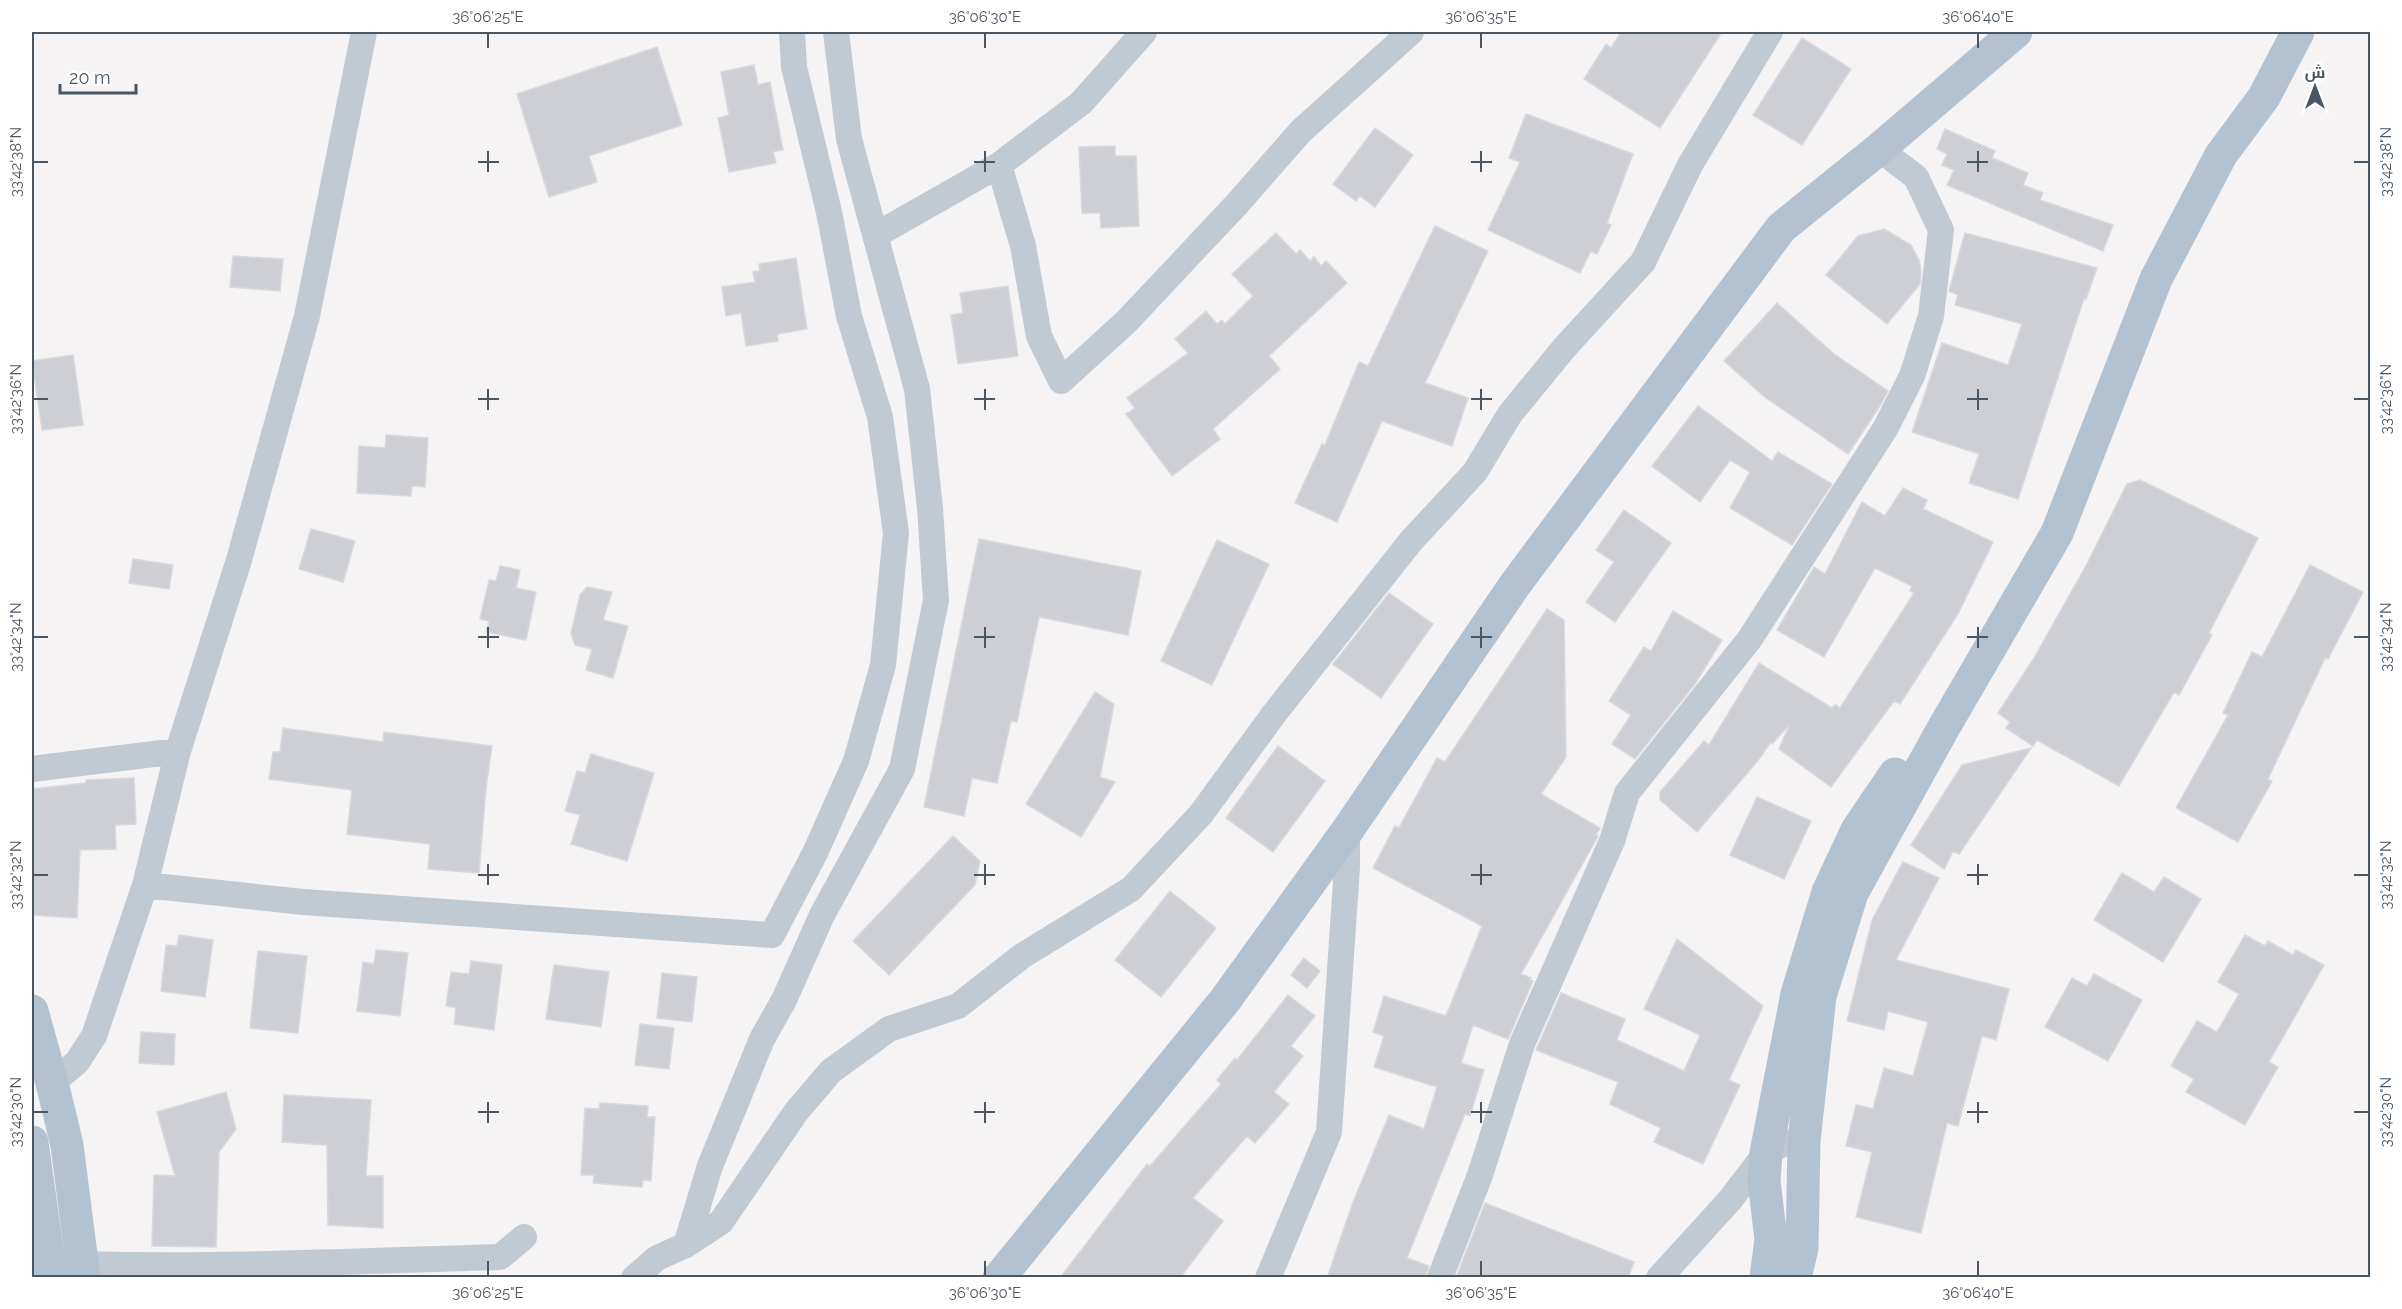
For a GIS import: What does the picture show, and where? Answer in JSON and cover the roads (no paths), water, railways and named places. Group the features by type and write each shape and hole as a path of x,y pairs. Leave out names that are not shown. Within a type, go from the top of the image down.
{"main road":[{"path":"999,1278 1226,999 1347,831 1514,586 1781,228 1879,149 2016,32"},
{"path":"1795,1278 1802,1248 1804,1141 1820,996 1852,893 2056,532 2156,279 2221,155 2264,97 2298,32"},
{"path":"1766,1278 1770,1239 1764,1180 1766,1153 1797,994 1828,892 1857,830 1951,693 1988,651"},
{"path":"32,1011 67,1145 83,1271"},
{"path":"32,1148 51,1278"}],"street":[{"path":"52,1083 77,1062 94,1036 145,885 178,751 239,560 307,316 364,32"},
{"path":"145,885 303,902 772,935 814,853 856,761 883,665 896,533 880,417 849,316 829,212 794,67 792,32"},
{"path":"686,1245 710,1166 762,1039 784,1000 822,915 902,769 936,600 930,508 917,389 849,139 836,32"},
{"path":"876,235 999,165 1081,104 1144,32"},
{"path":"999,165 1023,246 1039,336 1061,381 1126,322 1238,204 1301,131 1411,32"},
{"path":"634,1278 657,1258 686,1245 721,1222 796,1112 831,1071 889,1029 958,1006 1022,956 1131,889 1201,814 1274,714 1410,542 1474,472 1510,414 1565,347 1642,262 1690,165 1770,32"},
{"path":"1440,1278 1479,1175 1522,1044 1612,841 1627,794 1749,640 1885,429 1912,376 1931,316 1941,230 1916,177 1879,149"},
{"path":"32,768 178,751"},
{"path":"1268,1278 1329,1132 1347,867 1347,831"},
{"path":"1659,1278 1730,1200 1766,1153 1785,1143 1804,1141"},
{"path":"32,1148 67,1145"},
{"path":"1730,1200 1767,1202 1804,1196"},
{"path":"83,1271 134,1265 500,1257 524,1238"}]}
